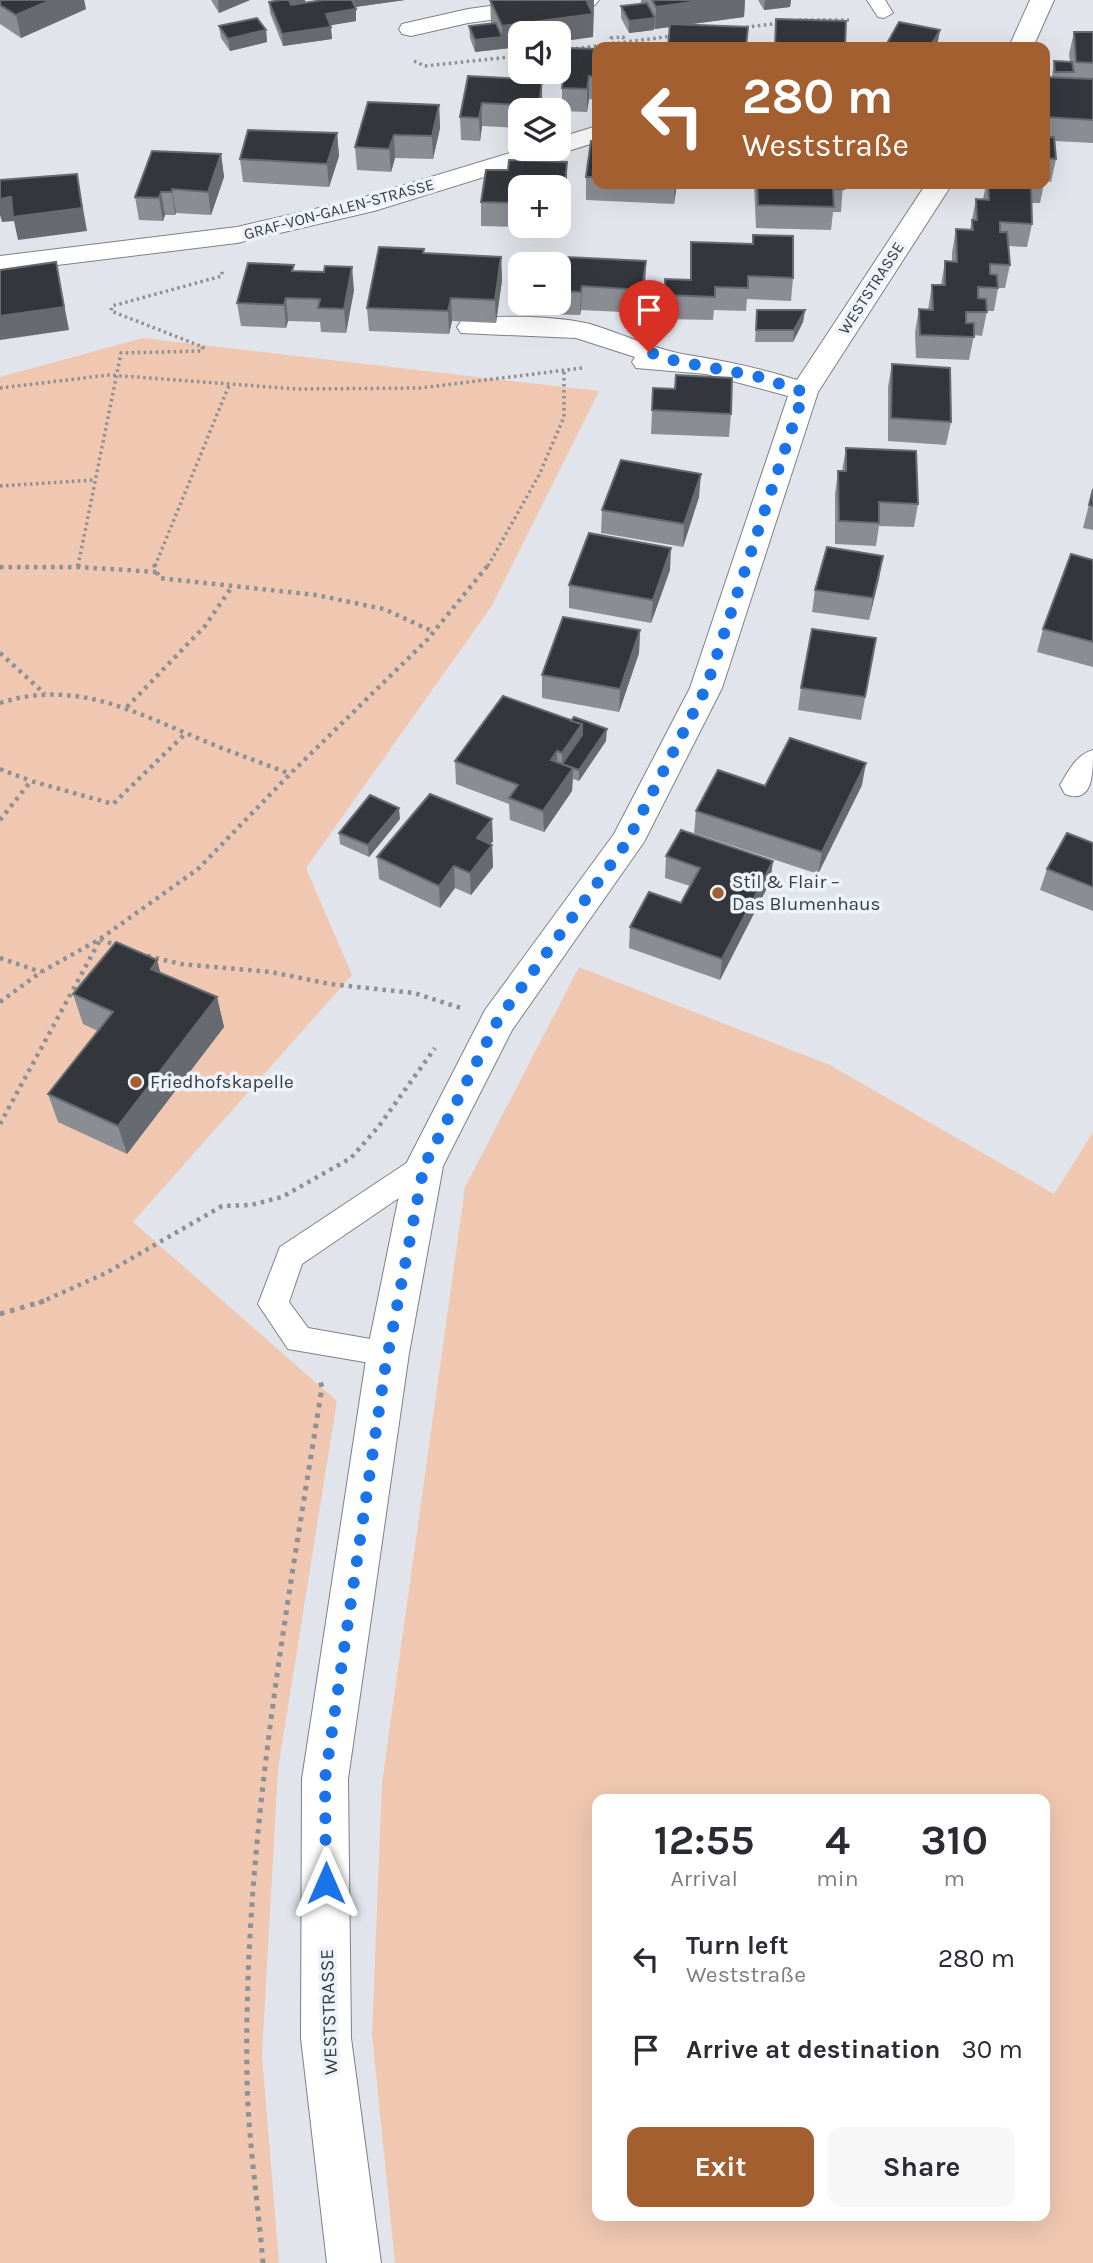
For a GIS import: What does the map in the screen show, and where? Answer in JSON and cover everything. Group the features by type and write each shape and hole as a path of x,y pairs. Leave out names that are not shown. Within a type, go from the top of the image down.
{"street":[{"path":"411,29 468,16 587,0"},
{"path":"1023,42 1042,0"},
{"path":"571,142 592,136"},
{"name":"GRAF-VON-GALEN-STRASSE","path":"0,264 222,237 286,225 365,205 510,161"},
{"name":"WESTSTRASSE","path":"354,2263 326,2038 325,1779 388,1353 424,1166 498,1020 627,842 706,688 804,392 936,189"},
{"path":"471,327 523,326 579,330 672,360 760,377 804,392"},
{"path":"622,364 672,360"}],"lane":[{"path":"388,1353 299,1340 273,1304 290,1256 424,1166"}],"path":[{"path":"740,27 814,19 850,20"},
{"path":"612,42 611,38 623,37 625,42 677,35"},
{"path":"571,49 592,47"},
{"path":"416,63 425,66 508,57"},
{"path":"78,567 121,353 202,351 203,348 111,311 112,306 222,276 222,237"},
{"path":"0,388 118,376 297,389 421,388 622,364"},
{"path":"0,1002 41,972 100,939 198,869 434,632 491,562 539,475 564,417 564,370"},
{"path":"230,383 154,563 159,579 316,595 384,609 434,632"},
{"path":"0,486 94,480"},
{"path":"0,567 78,567 157,572"},
{"path":"127,707 205,626 231,588"},
{"path":"0,653 46,695"},
{"path":"0,704 17,696 95,698 127,707 185,734 290,774"},
{"path":"0,769 31,781 113,804 185,734"},
{"path":"0,820 31,781"},
{"path":"100,939 125,948"},
{"path":"0,1124 100,939"},
{"path":"138,953 181,964 271,972 330,984 414,993 498,1020"},
{"path":"0,958 41,972"},
{"path":"0,1314 29,1308 86,1285 222,1206 251,1205 282,1197 317,1179 351,1158 379,1126 439,1041 482,1052"},
{"path":"263,2263 247,2079 252,1896 274,1693 322,1387 317,1372"}],"shaded area":[{"path":"143,338 599,391 491,607 306,868 352,975 133,1222 337,1401 278,1769 262,2055 279,2263 0,2263 0,377"},
{"path":"579,967 830,1065 1054,1194 1093,1132 1093,2263 395,2263 372,2035 382,1783 465,1187"}],"building":[{"path":"0,0 51,0 16,15 0,5"},
{"path":"289,0 291,5 323,0 352,0 356,9 326,14 331,27 282,34 269,2"},
{"path":"490,0 593,0 587,2 593,14 540,21 508,21 508,25 502,26"},
{"path":"652,0 706,0 656,7"},
{"path":"647,3 655,18 629,21 621,6"},
{"path":"257,18 266,30 228,39 219,26"},
{"path":"776,19 846,21 845,42 775,42"},
{"path":"899,22 940,30 933,42 888,42"},
{"path":"496,23 502,37 475,40 469,26"},
{"path":"670,24 748,27 746,42 668,42"},
{"path":"1074,32 1093,32 1093,63 1076,62"},
{"path":"571,48 592,49 592,76 589,76 587,89 562,88 562,84 571,84"},
{"path":"1054,61 1072,62 1074,72 1055,72"},
{"path":"468,76 508,78 508,84 542,84 540,98 508,98 508,104 482,103 479,118 460,117"},
{"path":"1050,77 1093,79 1093,120 1050,117"},
{"path":"368,102 439,105 432,136 394,135 389,149 355,147"},
{"path":"248,130 337,133 327,164 240,159"},
{"path":"1050,137 1054,137 1056,159 1050,158"},
{"path":"591,141 592,141 592,177 586,177"},
{"path":"152,151 221,154 208,192 172,189 172,192 161,192 159,198 135,197"},
{"path":"509,161 567,162 566,175 508,175 508,203 481,202 486,170 508,170"},
{"path":"77,174 82,208 13,217 11,197 0,199 0,180"},
{"path":"757,189 833,189 834,207 758,205"},
{"path":"988,189 1031,189 1032,224 1000,222 1000,232 1007,232 1010,265 990,264 990,274 997,275 998,288 978,287 978,298 986,299 987,312 966,312 966,323 974,323 974,337 920,335 919,309 933,310 932,285 945,285 945,261 957,262 956,229 973,230 972,220 977,220 976,199 989,200"},
{"path":"753,235 793,236 793,278 748,276 748,288 715,287 715,297 665,295 665,279 691,280 691,242 753,244"},
{"path":"379,247 424,249 423,253 501,257 495,300 451,298 448,311 367,308"},
{"path":"571,257 646,261 642,290 582,286 581,292 571,292"},
{"path":"56,262 64,307 0,316 0,270"},
{"path":"248,263 294,265 292,271 324,272 325,266 352,267 344,309 318,308 320,299 286,298 284,305 237,303"},
{"path":"757,310 805,310 794,330 756,330"},
{"path":"892,364 950,368 951,422 891,418"},
{"path":"676,375 732,378 731,414 652,410 653,388 675,389"},
{"path":"846,448 916,451 918,504 879,502 879,523 839,521 838,471 846,471"},
{"path":"621,460 701,474 684,524 602,510"},
{"path":"1093,489 1093,506 1089,505"},
{"path":"589,533 671,548 653,600 569,585"},
{"path":"827,547 883,556 873,598 815,590"},
{"path":"1071,554 1093,560 1093,642 1043,629"},
{"path":"563,617 640,630 620,689 542,675"},
{"path":"812,629 876,638 865,697 801,688"},
{"path":"503,696 582,724 562,753 557,751 551,760 573,768 543,811 509,798 518,785 455,761"},
{"path":"574,717 607,729 579,770 562,764 582,735 582,724 571,721"},
{"path":"790,738 866,763 822,852 696,811 718,770 765,786"},
{"path":"430,794 492,819 477,838 492,845 470,873 454,866 439,886 377,857"},
{"path":"370,795 399,808 368,845 339,833"},
{"path":"681,830 773,861 722,959 630,927 649,892 681,903 700,868 666,856"},
{"path":"1067,833 1093,843 1093,887 1047,869"},
{"name":"Friedhofskapelle","path":"116,942 157,960 151,969 217,997 118,1126 48,1094 113,1012 73,994"}],"place":[{"name":"Stil & Flair – Das Blumenhaus","path":"718,893"},
{"name":"Friedhofskapelle","path":"136,1082"}],"route":[{"path":"326,1883 325,1779 385,1369 424,1166 498,1020 627,842 706,688 804,392 760,377 672,360 649,352"}]}
